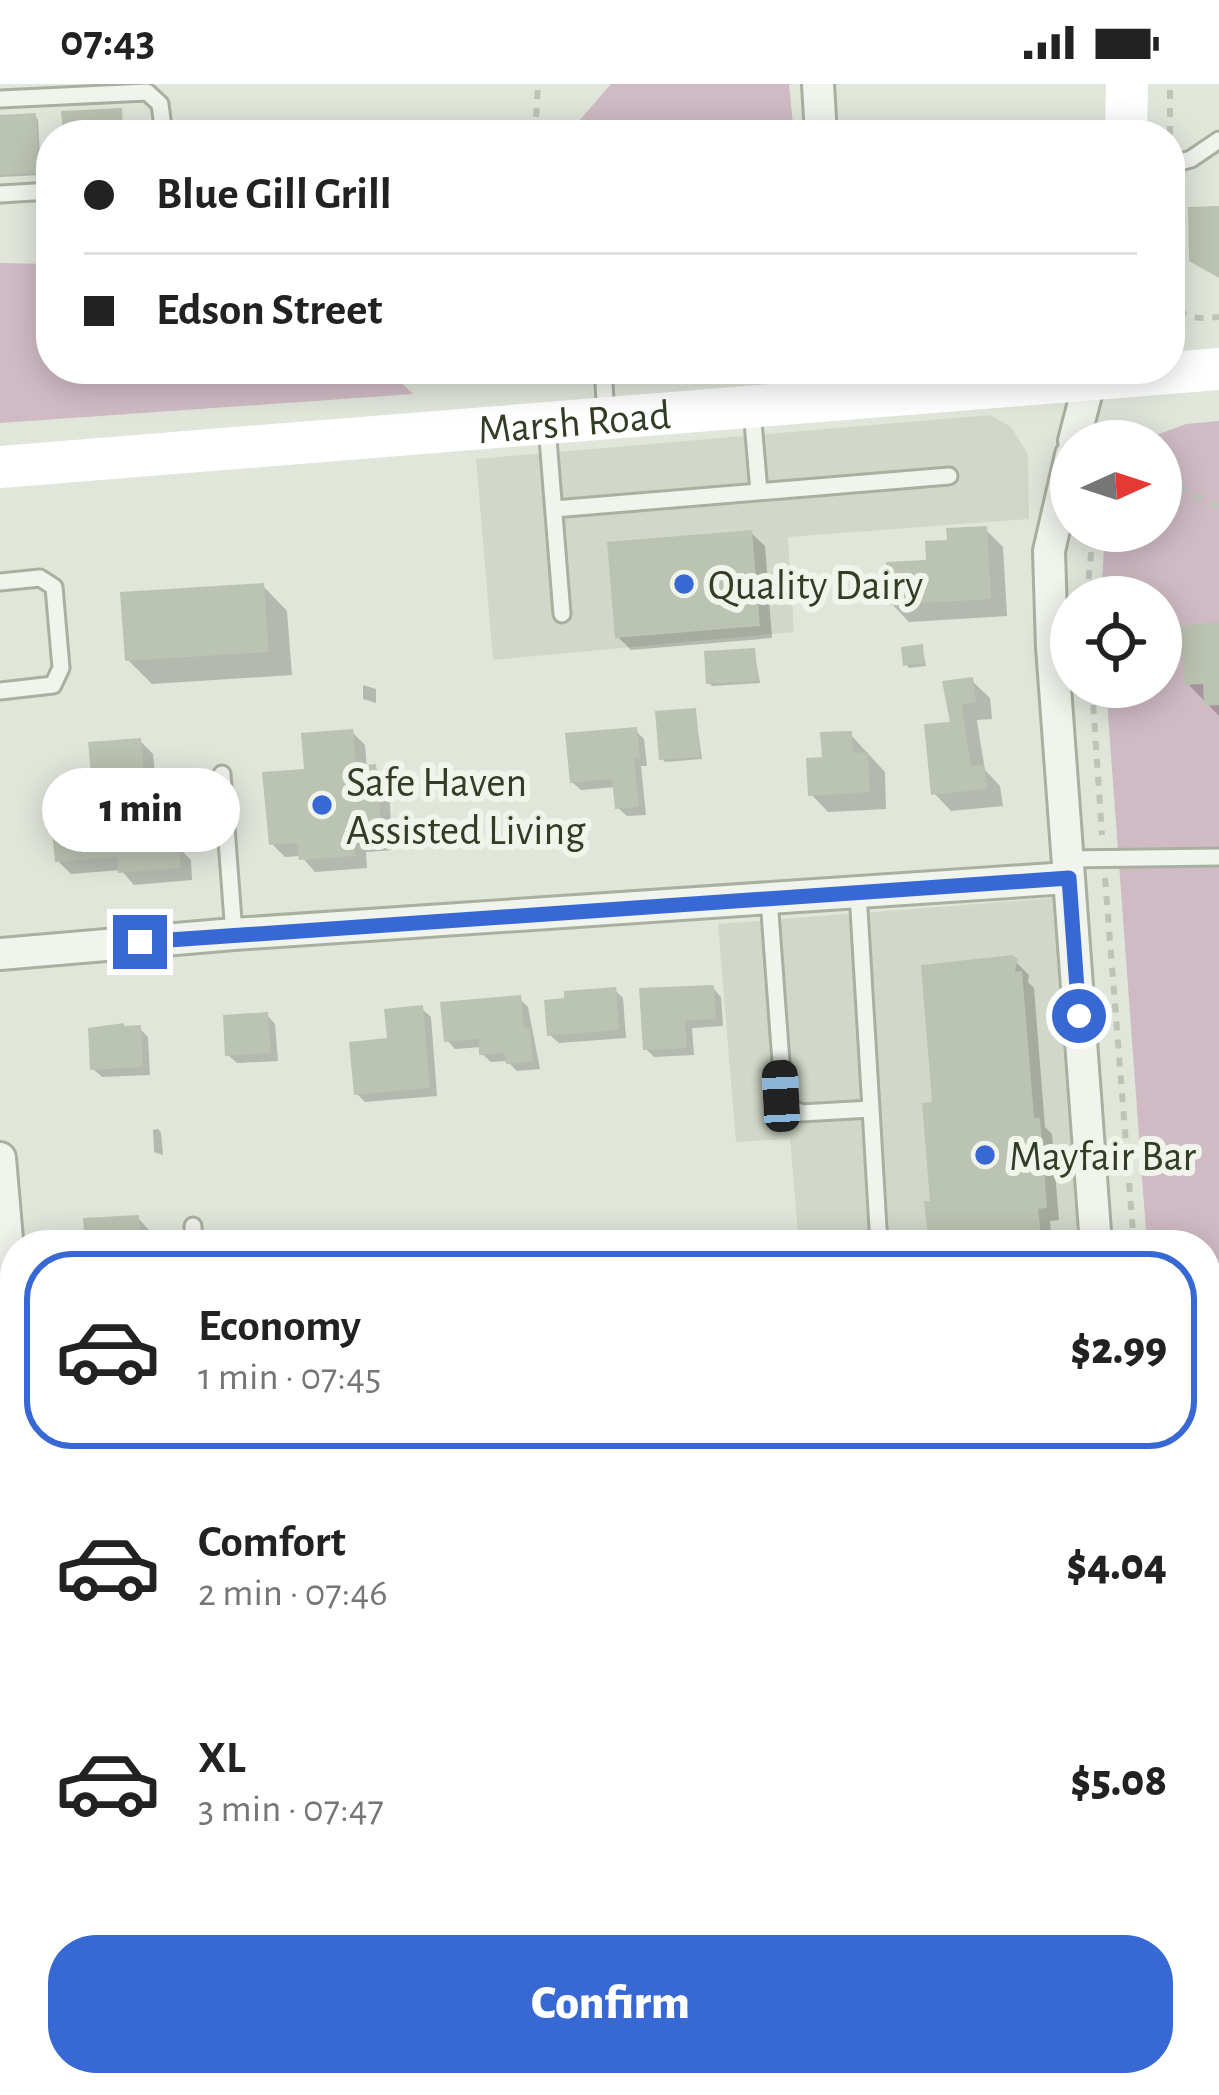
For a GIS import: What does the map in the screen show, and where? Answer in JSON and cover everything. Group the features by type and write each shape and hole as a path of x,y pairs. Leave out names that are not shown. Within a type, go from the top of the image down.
{"main road":[{"path":"1126,120 1127,84"},
{"name":"Marsh Road","path":"1185,370 1219,369"},
{"name":"Marsh Road","path":"0,467 752,407 837,384"}],"street":[{"path":"818,84 820,120"},
{"path":"1079,420 1088,384"},
{"path":"1050,547 1095,1230"},
{"path":"0,954 858,893 1068,868"},
{"path":"0,1158 6,1230"}],"lane":[{"path":"0,99 146,92 160,104 162,120"},
{"path":"1185,161 1219,140"},
{"path":"0,194 36,192"},
{"path":"604,384 606,418"},
{"path":"752,407 759,492"},
{"path":"547,423 562,614"},
{"path":"554,509 949,476"},
{"path":"0,581 40,578 54,587 62,668 52,686 0,691"},
{"path":"222,774 234,934"},
{"path":"1068,868 1103,857 1219,856"},
{"path":"858,893 878,1230"},
{"path":"769,899 784,1103 801,1113 871,1109"},
{"path":"193,1226 193,1230"}],"path":[{"path":"536,120 538,84"},
{"path":"1170,84 1170,120"},
{"path":"1185,316 1219,317"},
{"path":"1182,490 1219,507"},
{"path":"1093,708 1133,1230"}],"shaded area":[{"path":"611,84 789,84 793,120 580,120"},
{"path":"0,263 36,264 36,384 403,384 413,394 0,423"},
{"path":"990,415 1011,427 1028,454 1029,519 788,537 794,632 493,660 476,459"},
{"path":"1219,421 1219,1230 1146,1230 1108,708 1182,708 1182,576 1102,576 1104,552 1182,552 1182,425"},
{"path":"1054,898 1081,1230 798,1230 790,1139 736,1142 718,924"}],"building":[{"path":"122,108 122,120 62,120 61,111"},
{"path":"36,113 36,173 0,175 0,115"},
{"path":"1219,206 1219,278 1189,261 1188,207"},
{"path":"987,526 991,599 889,605 886,562 926,560 925,541 947,540 946,528"},
{"name":"Quality Dairy","path":"752,530 760,626 615,638 607,542"},
{"path":"264,583 269,652 125,661 120,592"},
{"path":"1219,622 1219,705 1204,706 1203,684 1185,685 1182,626"},
{"path":"923,644 924,663 903,666 901,647"},
{"path":"755,648 758,681 706,684 704,651"},
{"path":"973,677 976,702 962,704 964,721 971,766 984,765 987,789 931,795 924,724 950,722 942,681"},
{"path":"696,708 700,757 659,760 655,711"},
{"path":"637,727 640,758 634,758 639,807 615,809 612,779 570,783 565,733"},
{"name":"Safe Haven Assisted Living","path":"353,729 356,766 376,764 382,837 354,840 355,856 299,860 297,843 269,845 262,772 304,769 301,733"},
{"path":"852,731 853,753 868,752 870,792 808,796 806,758 822,757 820,732"},
{"path":"141,738 145,782 167,780 172,844 179,844 181,868 118,873 117,857 55,862 48,789 92,785 88,742"},
{"path":"1012,955 1018,959 1015,972 1022,971 1034,1118 1040,1118 1047,1208 1038,1209 1040,1230 927,1230 924,1201 930,1201 922,1103 932,1102 921,965"},
{"path":"714,985 716,1019 685,1021 687,1048 643,1050 639,988"},
{"path":"616,987 619,1030 547,1036 544,1000 564,998 564,991"},
{"path":"521,995 533,1062 506,1064 504,1053 479,1055 479,1039 444,1042 440,1002"},
{"path":"423,1005 430,1088 354,1095 349,1042 387,1038 384,1009"},
{"path":"268,1012 271,1053 225,1056 223,1015"},
{"path":"141,1025 143,1067 90,1070 88,1028"},
{"path":"139,1215 140,1230 84,1230 83,1218"}],"place":[{"name":"Quality Dairy","path":"684,584"},
{"name":"Safe Haven Assisted Living","path":"322,805"},
{"name":"Mayfair Bar","path":"985,1155"}],"route":[{"path":"140,942 1069,878 1079,1016"}]}
